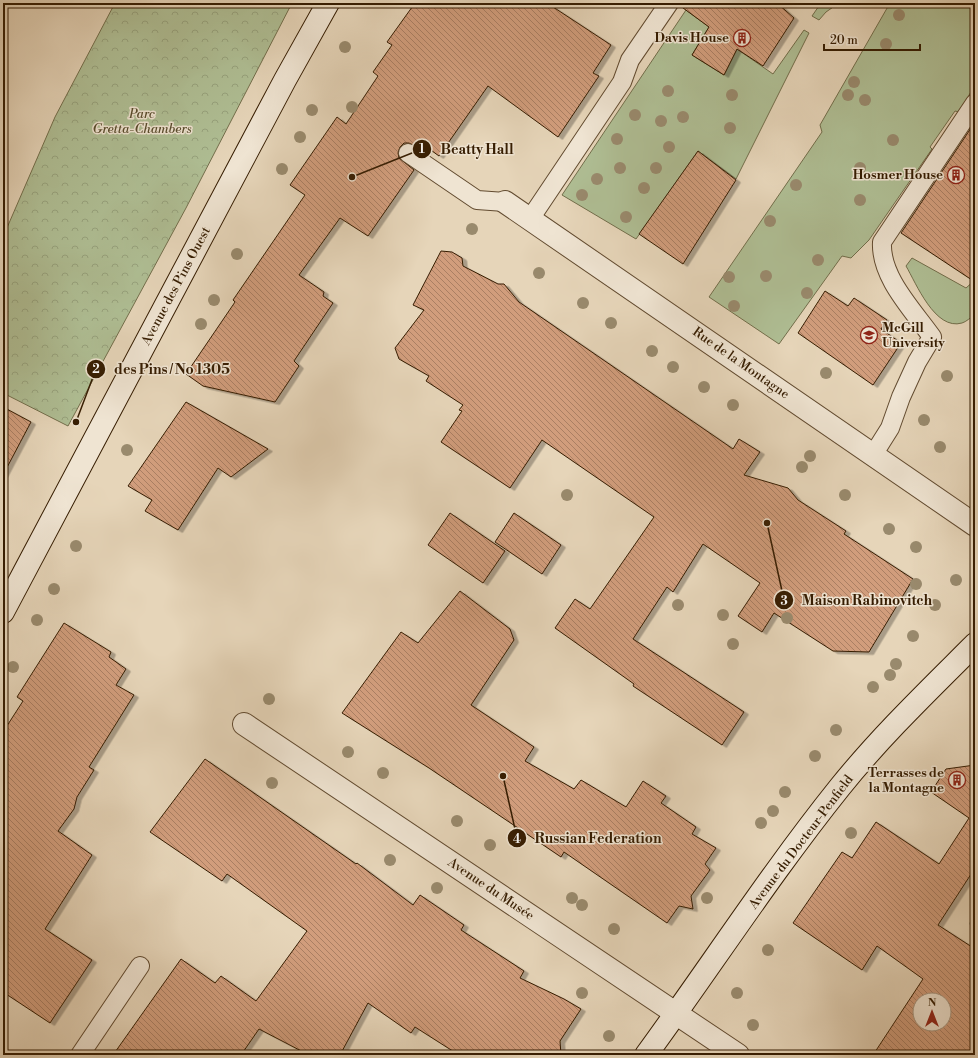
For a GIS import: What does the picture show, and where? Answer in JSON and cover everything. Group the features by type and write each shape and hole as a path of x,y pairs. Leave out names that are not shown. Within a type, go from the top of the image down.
{"main road":[{"name":"Avenue des Pins Ouest","path":"3,612 260,126 328,3"},
{"name":"Rue de la Montagne","path":"506,202 975,525"},
{"name":"Avenue du Docteur-Penfield","path":"646,1055 800,839 840,788 888,734 975,644"},
{"name":"Avenue du Musée","path":"244,724 738,1055"}],"lane":[{"path":"530,219 622,82 630,60 669,3"},
{"path":"873,455 890,428 901,397 917,362 932,337 887,270 883,256 882,242 975,103"},
{"path":"408,153 477,200 506,202"},
{"path":"80,1055 140,966"}],"green space":[{"name":"Parc Gretta-Chambers","path":"115,3 292,3 186,208 68,426 3,393 3,237 55,117"},
{"path":"821,3 839,3 826,12 819,20 812,16"},
{"path":"890,3 975,3 975,85 959,112 955,111 930,147 932,149 869,240 851,258 842,256 779,344 709,297 822,132 820,125"},
{"path":"686,10 709,27 692,55 724,75 737,49 773,74 804,30 809,33 736,179 698,151 636,239 562,195"},
{"path":"912,258 966,288 975,280 975,315 962,323 952,324 943,320 935,313 921,294 906,266"}],"water":[{"path":"975,914 975,931 971,928 970,923"}],"building":[{"path":"415,3 547,3 611,45 593,73 599,76 558,137 488,86 439,156 428,148 426,152 409,143 404,143 400,147 398,153 399,158 414,170 368,236 340,218 299,275 324,292 323,296 333,303 294,361 299,366 275,402 203,386 186,374 235,302 233,300 305,195 290,185 337,117 346,124 378,76 373,72 392,45 387,42"},
{"name":"Davis House","path":"679,3 777,3 794,18 763,66 737,49 724,75 692,55 709,27 679,5"},
{"name":"Hosmer House","path":"975,122 975,282 901,233"},
{"path":"698,151 736,180 683,264 639,234"},
{"path":"441,251 452,252 462,258 463,266 498,284 504,284 519,302 733,449 739,439 760,452 744,475 788,488 798,500 846,531 844,534 913,579 869,652 833,651 774,613 762,632 738,616 760,583 703,544 673,592 667,587 633,639 744,712 722,745 633,686 634,684 555,628 575,599 590,609 654,517 542,440 510,488 441,442 462,411 459,410 463,405 426,381 429,376 399,359 395,348 424,310 413,305"},
{"path":"825,291 848,306 854,298 887,320 881,329 901,343 873,385 798,333"},
{"path":"186,402 268,449 231,477 218,468 178,530 145,511 152,500 128,486"},
{"path":"3,407 31,422 3,475"},
{"path":"450,513 505,551 483,583 428,545"},
{"path":"514,513 561,545 542,574 495,542"},
{"path":"460,591 510,629 514,640 471,705 534,747 525,761 574,789 581,780 626,807 643,781 666,796 661,803 696,827 692,834 716,848 705,864 710,870 691,896 693,909 679,906 667,923 564,852 561,857 429,768 342,713 401,632 418,643"},
{"path":"64,623 111,652 109,657 126,669 116,685 134,695 89,767 94,770 77,797 74,809 58,831 92,855 45,929 92,960 50,1023 3,992 3,732 23,701 17,697"},
{"path":"205,759 356,864 357,863 413,905 420,895 464,925 461,930 524,971 520,978 564,999 581,1009 560,1041 561,1055 459,1055 415,1027 411,1033 368,1003 340,1055 309,1055 259,1029 241,1055 113,1055 181,959 215,983 221,976 256,1001 307,931 227,874 222,881 150,832"},
{"path":"975,765 975,868 938,925 975,949 975,1055 873,1055 912,996 912,1032 952,1032 952,992 914,992 923,979 877,946 862,970 793,923 842,852 852,858 876,822 939,864 969,818 931,792 946,769"}],"place":[{"name":"Davis House","path":"742,38"},
{"name":"Hosmer House","path":"956,175"},
{"name":"Beatty Hall","path":"352,177"},
{"name":"McGill University","path":"869,335"},
{"name":"des Pins / No 1305","path":"76,422"},
{"name":"Maison Rabinovitch","path":"767,523"},
{"name":"Russian Federation","path":"503,776"},
{"name":"Terrasses de la Montagne","path":"957,780"}]}
